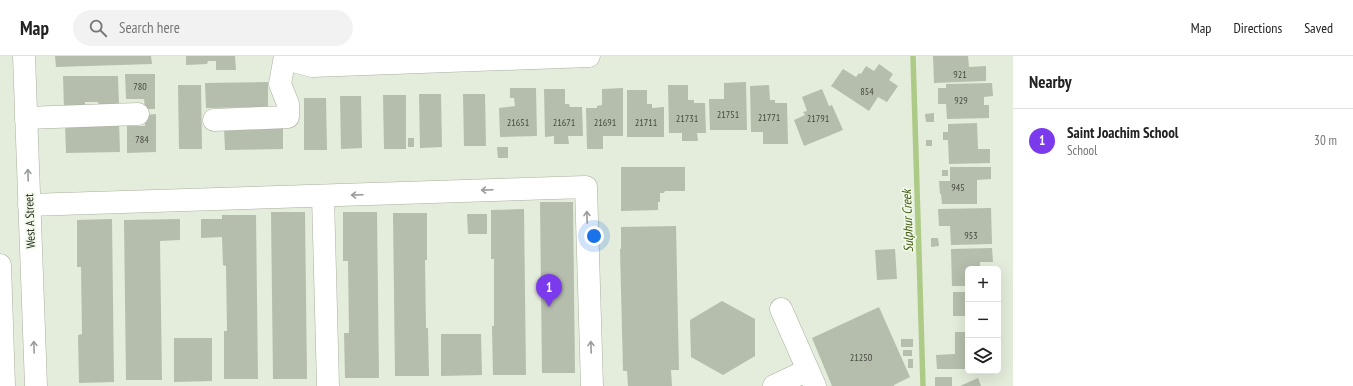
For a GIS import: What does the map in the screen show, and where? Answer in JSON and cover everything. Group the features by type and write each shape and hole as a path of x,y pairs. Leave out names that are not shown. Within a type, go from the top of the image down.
{"street":[{"name":"West A Street","path":"24,56 36,386"},
{"path":"214,120 288,117 288,104 280,84 284,56"},
{"path":"289,56 297,62 312,66 478,57 589,56"},
{"path":"26,118 138,114"},
{"path":"29,206 586,187 592,386"},
{"path":"323,196 328,386"},
{"path":"0,265 1,315 7,384"},
{"path":"774,386 812,378 781,309"}],"building":[{"path":"55,56 151,56 152,64 56,67"},
{"path":"186,56 235,56 236,70 216,70 216,61 208,61 207,64 186,65"},
{"path":"933,56 968,56 969,67 986,66 986,81 934,83"},
{"path":"879,64 893,74 889,80 898,86 887,102 878,97 869,111 831,86 843,69 856,77 859,73 861,74 866,66 874,71"},
{"path":"125,74 155,74 155,109 145,109 144,99 126,99"},
{"path":"63,76 118,76 119,105 99,105 98,102 85,102 85,108 64,109"},
{"path":"268,82 268,107 206,108 205,83"},
{"path":"746,82 747,130 710,130 709,99 724,99 724,83"},
{"path":"992,83 993,96 984,97 984,105 989,105 989,118 947,119 946,104 938,104 938,88 946,88 946,84"},
{"path":"178,85 201,85 202,149 179,149"},
{"path":"668,85 688,85 688,100 694,100 694,103 705,103 706,133 697,133 698,141 682,141 682,133 669,133"},
{"path":"769,85 770,100 775,100 775,103 787,103 788,144 763,144 763,132 751,132 750,86"},
{"path":"510,88 536,88 537,136 500,137 499,108 515,106 514,98 510,98"},
{"path":"623,88 623,136 603,136 603,149 587,149 586,108 597,108 597,106 602,105 602,89"},
{"path":"544,89 565,89 565,104 569,104 570,107 582,107 583,136 568,136 569,144 554,144 554,136 545,137"},
{"path":"822,89 829,106 832,105 843,130 804,146 794,120 805,115 803,112 807,111 802,97"},
{"path":"627,90 647,90 647,104 652,104 652,108 664,107 664,137 627,137"},
{"path":"419,94 441,94 442,147 420,148"},
{"path":"463,94 485,94 486,146 464,146"},
{"path":"383,95 406,95 406,149 384,149"},
{"path":"340,96 361,96 362,148 341,149"},
{"path":"304,98 326,98 327,150 304,150"},
{"path":"934,113 934,122 926,122 925,114"},
{"path":"156,114 156,152 127,153 127,126 145,126 145,115"},
{"path":"119,122 120,152 66,153 65,123 87,123 87,127 101,127 101,123"},
{"path":"977,123 978,149 990,149 990,163 949,164 948,140 943,140 943,132 948,132 948,124"},
{"path":"283,126 283,149 225,150 224,127"},
{"path":"408,138 414,138 414,147 408,147"},
{"path":"926,140 932,140 932,146 926,146"},
{"path":"497,147 508,147 508,158 498,158"},
{"path":"621,167 685,167 685,191 665,191 664,193 660,193 658,210 621,211"},
{"path":"950,167 991,167 991,179 977,180 977,204 942,204 939,181 950,181"},
{"path":"942,170 948,170 948,176 942,176"},
{"path":"540,202 573,202 575,373 542,373"},
{"path":"991,208 992,244 951,245 950,226 939,226 938,209"},
{"path":"524,209 526,375 493,375 492,326 494,326 494,259 491,259 491,210"},
{"path":"271,212 305,212 307,379 273,379"},
{"path":"343,212 377,212 379,378 345,378 344,333 349,333 348,261 343,261"},
{"path":"393,213 427,213 427,260 425,260 426,328 428,328 429,376 395,376"},
{"path":"467,214 487,214 487,234 468,234"},
{"path":"222,215 256,215 258,379 224,379 224,331 227,331 226,266 223,265 222,237 201,238 201,219 222,219"},
{"path":"112,219 114,382 79,383 78,335 82,334 81,267 77,267 77,220"},
{"path":"180,219 180,240 160,241 162,380 126,380 124,220"},
{"path":"676,226 679,370 671,370 672,386 628,386 627,371 623,371 620,249 621,227"},
{"path":"931,238 938,238 939,246 931,247"},
{"path":"992,248 993,262 980,262 980,266 965,266 965,286 952,286 951,249"},
{"path":"895,249 897,279 877,280 875,250"},
{"path":"953,292 965,292 965,316 953,316"},
{"path":"722,301 755,319 755,356 723,375 691,357 690,320"},
{"path":"879,307 910,377 894,386 832,386 812,338"},
{"path":"955,332 965,332 965,369 937,369 936,355 955,354"},
{"path":"441,334 481,334 482,375 441,376"},
{"path":"174,338 212,338 212,381 174,382"},
{"path":"901,339 913,339 913,347 901,347"},
{"path":"903,350 912,350 912,356 903,356"},
{"path":"908,359 913,359 913,368 908,368"},
{"path":"935,377 952,377 952,386 935,386"},
{"path":"978,378 981,386 960,386"}],"waterway":[{"name":"Sulphur Creek","path":"913,56 923,386"}],"place":[{"name":"Saint Joachim School","path":"549,307"}]}
